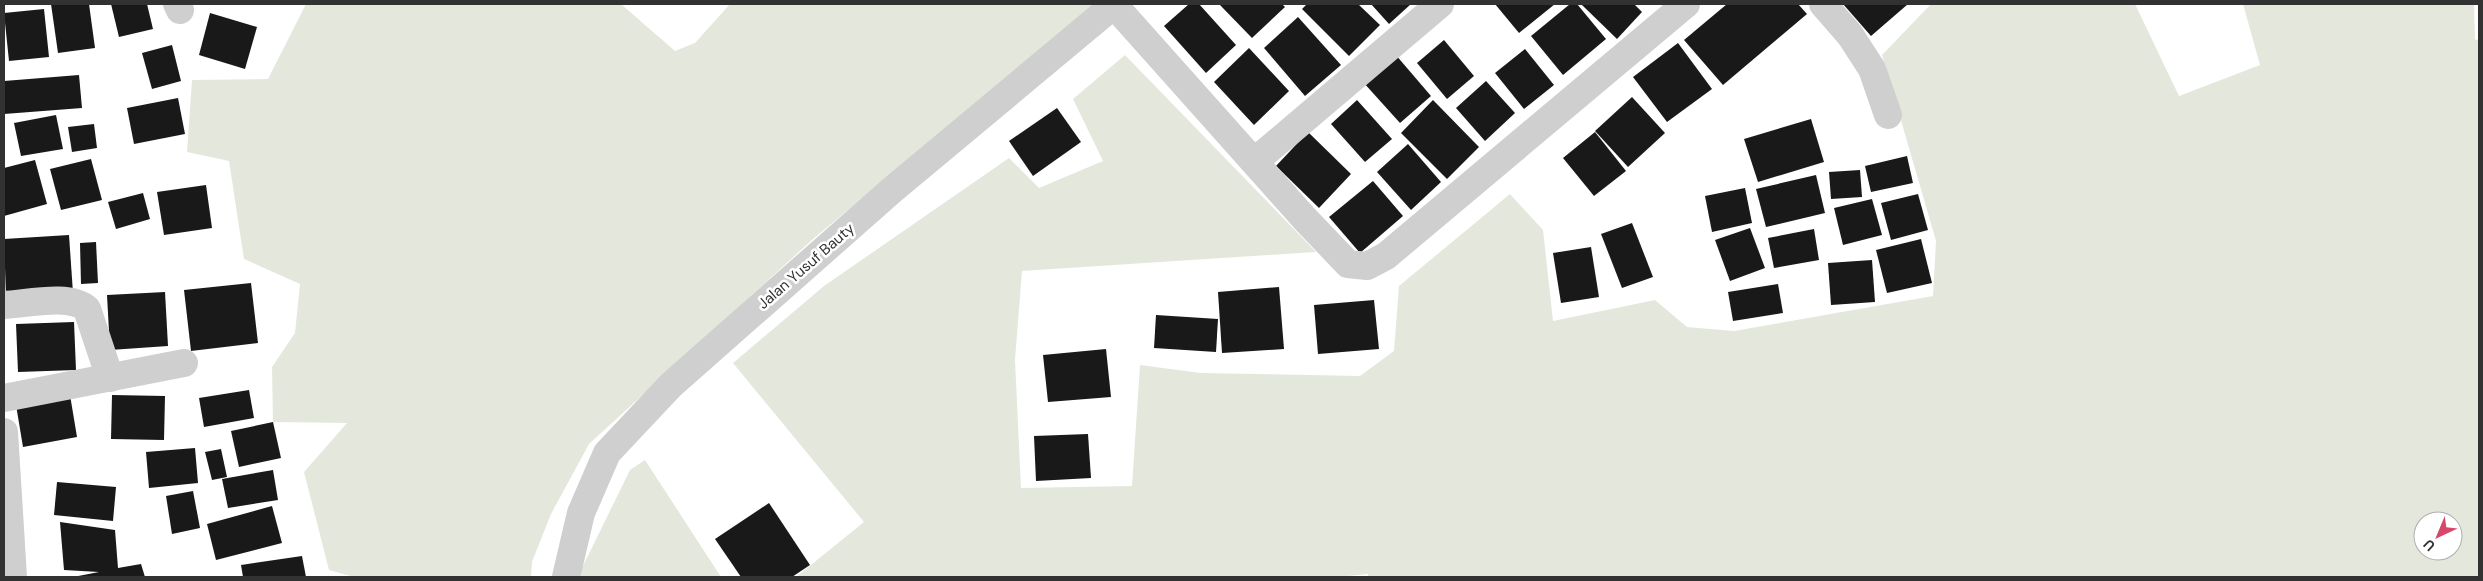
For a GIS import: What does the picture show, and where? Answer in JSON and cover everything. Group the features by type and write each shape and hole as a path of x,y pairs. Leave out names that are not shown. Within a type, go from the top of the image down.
{"street":[{"path":"1114,4 1305,219 1348,264 1368,266 1386,256 1686,4"},
{"name":"Jalan Yusuf Bauty","path":"566,577 582,513 607,453 671,385 892,190 1114,4"},
{"path":"1255,161 1440,4"},
{"path":"1823,4 1850,35 1872,69 1888,115"},
{"path":"4,306 67,300 80,302 87,309 110,378"},
{"path":"4,398 184,363"},
{"path":"4,432 13,577"}],"shaded area":[{"path":"306,4 621,4 675,51 695,43 730,4 1096,4 813,239 589,444 551,514 532,562 531,577 354,577 329,570 304,472 347,423 273,422 272,367 295,333 300,284 244,259 229,161 187,152 192,80 268,79"},
{"path":"1931,4 2135,4 2179,96 2260,65 2243,4 2474,4 2475,40 2479,39 2479,577 1368,577 1368,574 1338,577 796,577 864,522 733,363 824,286 1009,158 1039,188 1103,161 1073,99 1125,55 1316,252 1022,271 1015,360 1021,488 1132,486 1140,365 1201,373 1360,376 1394,351 1399,286 1510,194 1543,230 1553,321 1655,300 1687,327 1734,331 1933,296 1936,241 1882,55"},
{"path":"645,460 721,577 581,577 581,570 630,470"}],"building":[{"path":"51,4 89,4 95,48 58,53"},
{"path":"111,4 147,4 153,29 119,37"},
{"path":"1189,4 1199,4 1236,45 1206,73 1164,26"},
{"path":"1219,4 1282,4 1285,7 1252,38"},
{"path":"1307,4 1358,4 1380,25 1349,56 1302,9"},
{"path":"1371,4 1411,4 1389,24"},
{"path":"1495,4 1555,4 1519,33"},
{"path":"1570,4 1577,4 1606,39 1563,75 1531,36"},
{"path":"1581,4 1634,4 1642,12 1617,39"},
{"path":"1727,4 1798,4 1807,14 1723,85 1684,40"},
{"path":"1843,4 1908,4 1871,36"},
{"path":"44,9 49,57 9,61 4,13"},
{"path":"210,13 257,27 245,69 199,55"},
{"path":"1298,17 1341,65 1305,96 1264,48"},
{"path":"1444,40 1474,76 1447,99 1417,63"},
{"path":"1678,43 1712,89 1667,122 1633,77"},
{"path":"172,45 181,81 152,89 142,53"},
{"path":"1249,48 1289,91 1254,125 1214,82"},
{"path":"1525,49 1554,85 1524,109 1495,73"},
{"path":"1395,54 1431,96 1400,123 1363,82"},
{"path":"79,75 82,108 4,114 4,81"},
{"path":"1486,81 1515,113 1485,141 1456,108"},
{"path":"1632,97 1665,133 1628,167 1595,131"},
{"path":"178,98 185,134 134,144 127,108"},
{"path":"1357,100 1392,139 1365,162 1331,124"},
{"path":"1433,100 1479,147 1447,179 1401,133"},
{"path":"1057,108 1081,142 1033,176 1009,141"},
{"path":"56,115 63,149 21,156 14,123"},
{"path":"1811,119 1824,162 1758,182 1744,139"},
{"path":"94,124 97,148 72,152 68,127"},
{"path":"1308,132 1351,174 1319,208 1276,166"},
{"path":"1595,132 1626,171 1594,196 1563,158"},
{"path":"1408,144 1441,182 1411,210 1377,172"},
{"path":"1907,156 1913,183 1871,192 1865,166"},
{"path":"91,159 102,200 61,210 50,169"},
{"path":"35,160 47,204 4,216 4,168"},
{"path":"1860,170 1862,197 1831,199 1829,172"},
{"path":"1816,175 1825,213 1766,227 1756,189"},
{"path":"1373,181 1403,216 1360,253 1329,217"},
{"path":"206,185 212,228 164,235 157,192"},
{"path":"1745,188 1752,223 1712,232 1705,196"},
{"path":"143,193 150,219 116,229 108,202"},
{"path":"1918,194 1928,230 1891,240 1881,203"},
{"path":"1872,199 1882,235 1843,245 1834,208"},
{"path":"1632,223 1653,277 1622,288 1601,234"},
{"path":"1750,228 1765,268 1730,281 1715,240"},
{"path":"1814,229 1819,260 1774,268 1768,238"},
{"path":"69,235 73,293 6,297 4,239"},
{"path":"1921,239 1932,283 1887,293 1876,250"},
{"path":"96,242 98,283 81,284 80,243"},
{"path":"1591,247 1599,297 1561,303 1553,253"},
{"path":"1872,260 1875,302 1831,305 1828,263"},
{"path":"251,283 258,343 191,351 184,290"},
{"path":"1778,284 1783,313 1733,321 1728,292"},
{"path":"1279,287 1284,349 1222,353 1218,292"},
{"path":"165,292 168,346 110,350 107,295"},
{"path":"1374,300 1379,349 1318,354 1314,305"},
{"path":"1156,315 1218,319 1216,352 1154,348"},
{"path":"74,322 76,370 18,372 16,324"},
{"path":"1106,349 1111,397 1048,402 1043,355"},
{"path":"69,389 77,437 23,447 15,399"},
{"path":"249,390 254,418 204,427 199,398"},
{"path":"112,395 165,396 164,440 111,439"},
{"path":"273,422 281,458 239,467 231,431"},
{"path":"1088,434 1091,478 1036,481 1034,436"},
{"path":"195,448 198,483 149,488 146,452"},
{"path":"221,449 227,477 212,480 205,452"},
{"path":"273,470 278,500 228,508 222,479"},
{"path":"57,482 116,487 113,521 54,515"},
{"path":"193,491 200,528 172,534 166,496"},
{"path":"769,503 810,565 792,577 741,577 715,539"},
{"path":"272,506 282,543 216,560 207,524"},
{"path":"60,522 115,530 118,568 141,564 145,577 73,577 99,572 64,570"},
{"path":"302,556 306,577 243,577 241,565"}]}
